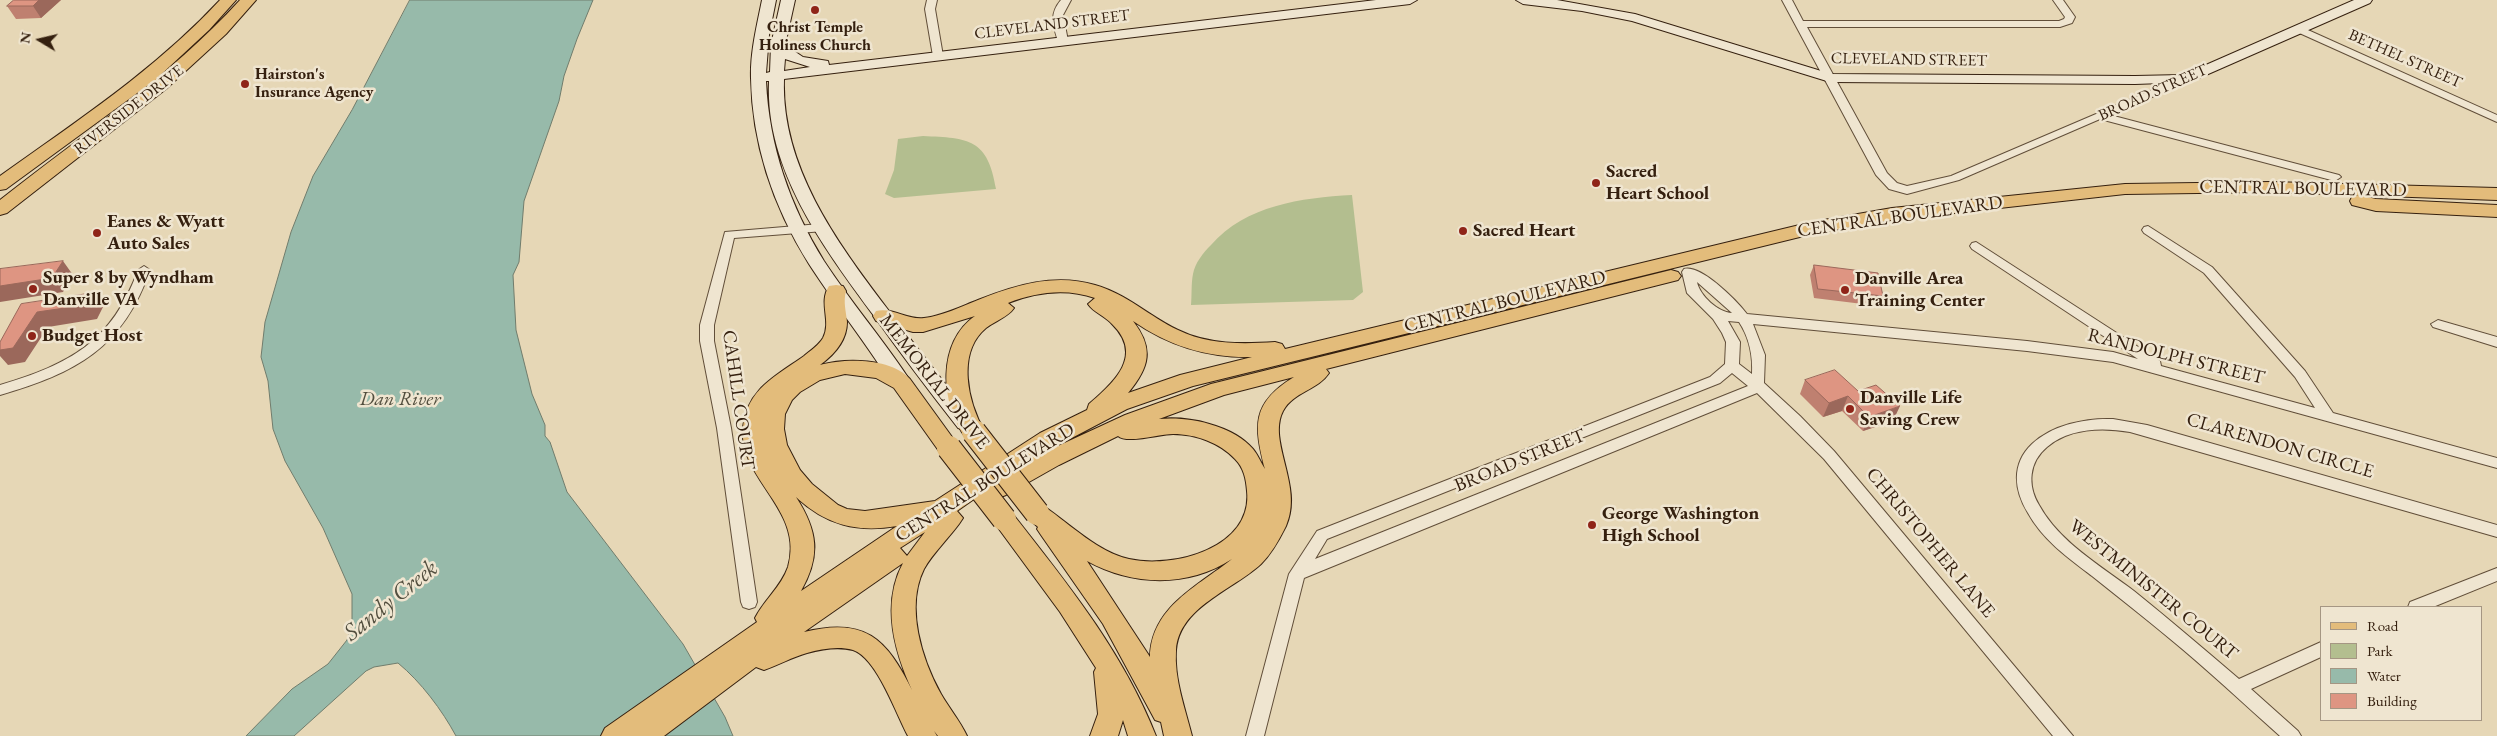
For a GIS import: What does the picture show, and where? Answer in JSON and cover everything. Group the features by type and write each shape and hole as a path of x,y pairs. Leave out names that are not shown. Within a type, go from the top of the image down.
{"main road":[{"name":"RIVERSIDE DRIVE","path":"0,185 120,98 165,62 228,0"},
{"name":"RIVERSIDE DRIVE","path":"0,209 155,92 213,40 248,0"},
{"name":"CENTRAL BOULEVARD","path":"1081,432 1119,404 1188,380 1851,220 1994,202 2124,189 2210,186 2497,194"},
{"path":"2386,190 2497,188"},
{"name":"CENTRAL BOULEVARD","path":"643,736 1048,439 1081,432 1220,389 1688,272 1856,233 2087,204 2191,198 2497,205"},
{"path":"2360,201 2376,205 2497,211"},
{"path":"883,316 913,325 934,324 991,300 1029,289 1069,287 1091,290 1118,300 1172,336 1205,346 1245,350 1328,346"},
{"path":"745,642 786,595 799,573 805,547 803,533 795,515 772,480 760,457 756,444 755,416 766,394 776,384 812,360 830,344 838,323 835,304 836,291"},
{"path":"969,428 956,373 957,356 966,335 985,318 1008,306 1033,299 1067,297 1090,301 1110,311 1128,327 1135,346 1133,371 1081,432"},
{"path":"1176,736 1162,654 1164,640 1170,626 1188,602 1242,566 1260,549 1275,525 1280,510 1281,488 1271,452 1268,421 1279,397 1300,381 1349,357"},
{"path":"900,381 866,368 854,367 827,370 800,381 790,389 777,405 773,428 778,446 796,481 808,496 817,505 836,515 860,520 875,520 949,512"},
{"name":"MEMORIAL DRIVE","path":"900,381 1065,601 1106,662 1126,698 1142,736"},
{"path":"1037,513 1113,563 1148,571 1175,570 1202,564 1233,548 1253,525 1260,502 1258,479 1251,465 1239,450 1216,435 1186,426 1081,432"},
{"name":"MEMORIAL DRIVE","path":"969,428 1037,513 1121,628 1145,670 1176,736"},
{"path":"949,512 912,569 904,596 904,618 916,669 927,694 953,736"},
{"name":"CENTRAL BOULEVARD","path":"615,736 745,642 949,512"},
{"path":"713,685 800,643 818,639 853,640 866,644 875,652 923,736"},
{"path":"1104,736 1111,714 1106,662"}],"street":[{"name":"MEMORIAL DRIVE","path":"769,0 764,18 758,78 760,118 768,154 784,202 797,230 836,291 868,332 900,381"},
{"name":"MEMORIAL DRIVE","path":"788,0 778,45 779,117 790,161 800,189 820,228 842,262 969,428"},
{"path":"932,0 930,9 938,56"},
{"path":"1063,41 1056,18 1059,7 1066,0"},
{"name":"CLEVELAND STREET","path":"758,78 1400,0"},
{"name":"CLEVELAND STREET","path":"1523,0 1582,7 1635,18 1830,78 2185,79"},
{"path":"1787,0 1887,182 1896,188 1908,190 1939,183"},
{"path":"1800,24 2060,24 2068,21 2070,17 2058,0"},
{"name":"BROAD STREET","path":"1939,183 1977,170 2366,0"},
{"name":"BETHEL STREET","path":"2299,29 2497,119"},
{"path":"778,45 787,56 806,62 864,65"},
{"path":"2100,116 2335,177"},
{"name":"CAHILL COURT","path":"749,602 724,428 707,340 707,325 729,235 820,228"},
{"path":"2148,230 2208,270 2300,374 2328,416"},
{"path":"1976,246 2165,371"},
{"path":"0,390 60,367 98,343 120,320 144,270"},
{"path":"1688,272 1692,290 1718,316 1733,342 1732,366"},
{"path":"1688,272 1708,282 1742,318 1755,338 1760,358 1758,385"},
{"name":"RANDOLPH STREET","path":"1718,316 2088,354 2165,371 2497,463"},
{"path":"2438,324 2497,342"},
{"name":"BROAD STREET","path":"1255,736 1297,574 1322,535 1715,380 1732,366"},
{"name":"CHRISTOPHER LANE","path":"1732,366 1792,414 1864,496 2064,736"},
{"name":"BROAD STREET","path":"1297,574 1751,391 1758,385"},
{"name":"CLARENDON CIRCLE","path":"2051,436 2070,428 2095,424 2147,430 2497,531"},
{"name":"WESTMINISTER COURT","path":"2051,436 2036,447 2029,456 2024,470 2026,495 2046,527 2061,543 2176,634 2292,736"},
{"path":"2418,606 2497,574"},
{"path":"2238,687 2320,649"}],"green space":[{"path":"923,136 953,138 964,140 974,145 982,151 988,160 996,189 894,198 885,194 894,170 898,139"},
{"path":"1352,195 1363,292 1353,300 1191,305 1192,278 1197,262 1225,231 1258,212 1275,206 1313,198"}],"water":[{"name":"Dan River","path":"410,0 593,0 564,76 559,101 524,201 519,262 513,275 516,330 532,394 545,425 545,436 550,442 567,492 683,644 725,717 733,736 456,736 430,697 398,663 374,667 366,671 294,736 246,736 292,689 328,664 347,640 352,626 352,594 323,528 285,461 273,429 268,381 261,357 265,322 291,232 313,176 352,110"}],"building":[{"path":"14,0 39,0 33,6 7,6"},
{"path":"63,261 52,278 0,286 0,269"},
{"path":"1814,265 1878,273 1883,296 1818,289"},
{"path":"93,293 86,305 37,312 13,348 0,350 0,342 21,304"},
{"path":"1835,370 1858,391 1876,385 1900,406 1869,417 1848,396 1829,403 1805,380"}],"place":[{"name":"Christ Temple Holiness Church","path":"815,10"},
{"name":"Hairston's Insurance Agency","path":"245,84"},
{"name":"Sacred Heart School","path":"1596,183"},
{"name":"Sacred Heart","path":"1463,231"},
{"name":"Eanes & Wyatt Auto Sales","path":"97,233"},
{"name":"Super 8 by Wyndham Danville VA","path":"33,289"},
{"name":"Danville Area Training Center","path":"1845,290"},
{"name":"Budget Host","path":"32,336"},
{"name":"Danville Life Saving Crew","path":"1850,409"},
{"name":"George Washington High School","path":"1592,525"}],"water label":[{"name":"Sandy Creek","path":"391,601"}]}
